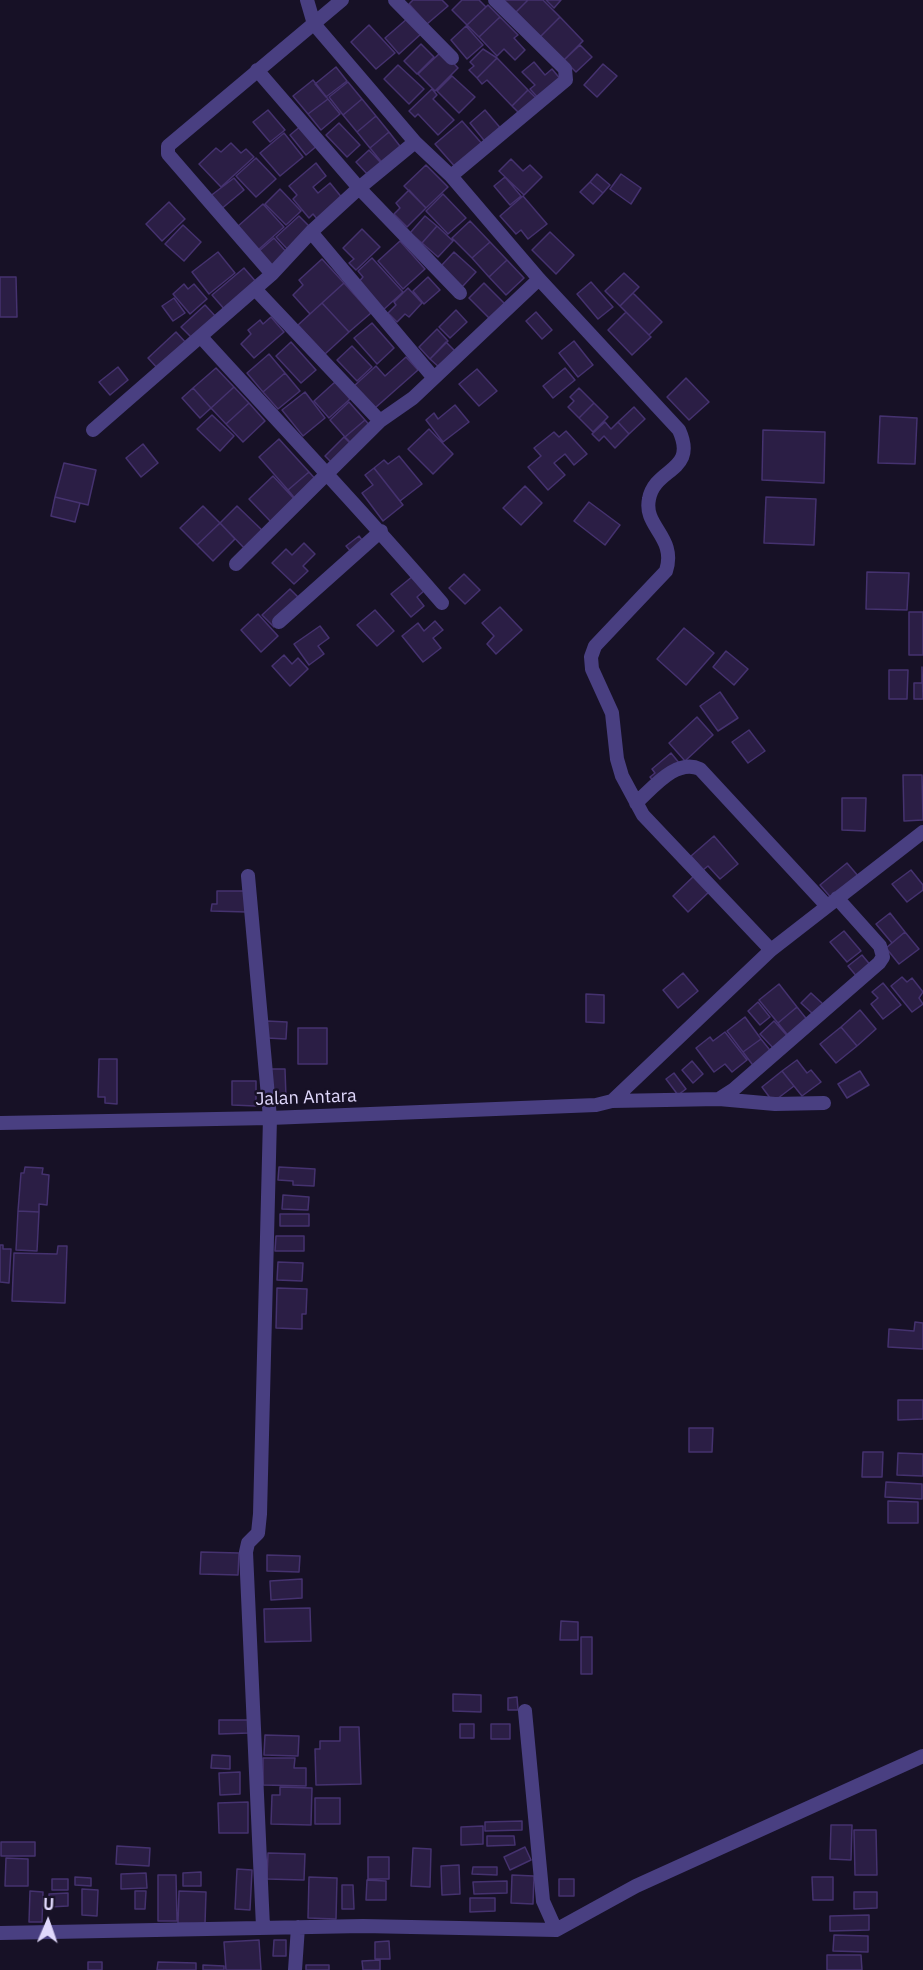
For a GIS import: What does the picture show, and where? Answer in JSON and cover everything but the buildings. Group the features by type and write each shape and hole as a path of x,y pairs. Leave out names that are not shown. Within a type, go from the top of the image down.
{"street":[{"path":"307,0 314,24 415,142 451,176 539,279 679,430 686,446 683,456 672,472 660,480 649,496 647,514 668,546 669,561 666,571 595,646 591,657 592,669 612,712 616,759 643,814 771,950"},
{"path":"272,274 168,154 168,146 173,139 342,0"},
{"path":"395,0 452,58"},
{"path":"451,176 566,80 565,69 495,0"},
{"path":"257,70 359,188 460,293"},
{"path":"93,430 272,274 311,232 359,188 415,142"},
{"path":"311,232 433,377"},
{"path":"237,564 380,421 413,398 539,279"},
{"path":"255,289 380,421"},
{"path":"201,337 326,476 381,531 442,603"},
{"path":"279,622 381,531"},
{"path":"636,803 674,770 692,765 700,769 883,951 879,963 733,1090 719,1099"},
{"path":"612,1101 771,950 923,832"},
{"path":"248,876 270,1118 260,1514 258,1533 248,1543 246,1552 263,1928"},
{"name":"Jalan Antara","path":"0,1123 270,1118 596,1105 612,1101 719,1099 775,1104 824,1103"},
{"path":"525,1711 543,1901 556,1930"},
{"path":"0,1933 174,1932 297,1927 556,1930 636,1886 923,1756"},
{"path":"295,1970 297,1927"}]}
